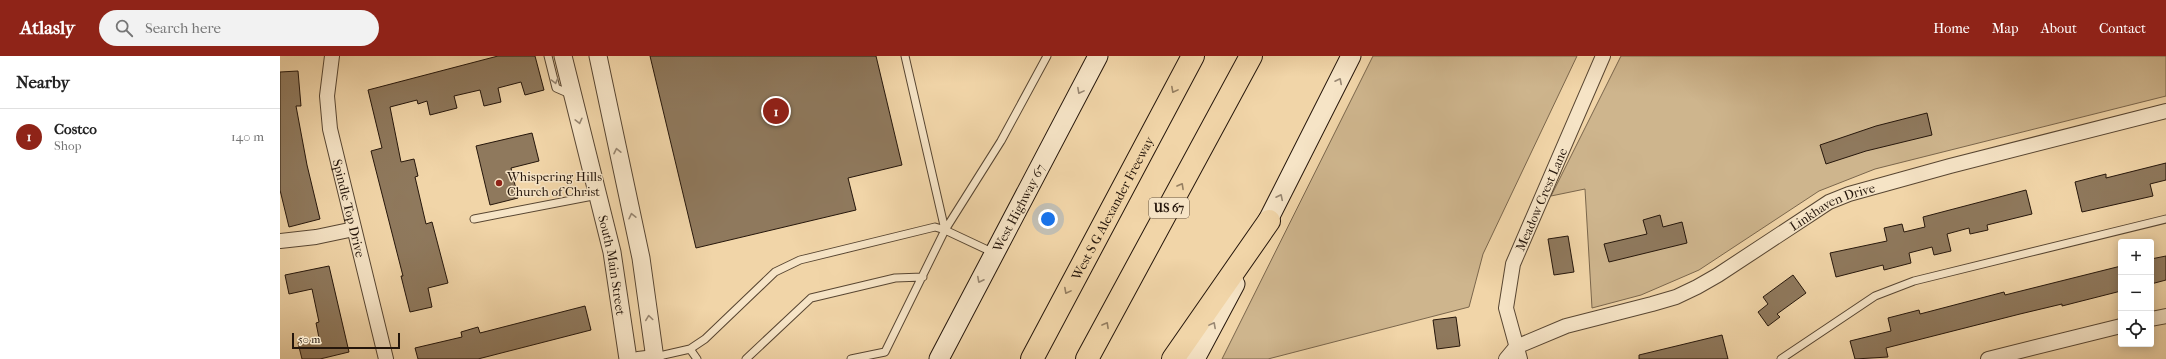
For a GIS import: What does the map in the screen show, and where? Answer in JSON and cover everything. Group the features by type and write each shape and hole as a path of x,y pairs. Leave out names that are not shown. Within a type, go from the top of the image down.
{"highway":[{"name":"West S G Alexander Freeway","path":"1032,359 1193,56"},
{"name":"US 67","path":"1087,359 1251,56"},
{"path":"1173,359 1268,221"}],"main road":[{"name":"West Highway 67","path":"939,359 1098,56"},
{"path":"1195,359 1268,221 1351,56"}],"street":[{"name":"Spindle Top Drive","path":"332,56 328,77 328,114 386,359"},
{"name":"South Main Street","path":"563,56 612,252 628,359"},
{"path":"598,56 641,258 649,358"},
{"name":"Meadow Crest Lane","path":"1518,353 1506,308 1513,264 1603,56"},
{"name":"Linkhaven Drive","path":"1518,353 1566,326 1652,304 1683,294 1718,276 1829,202 1849,194 1950,166 2166,111"},
{"path":"598,195 626,189"},
{"path":"280,241 316,237 354,228"},
{"path":"2154,318 2166,316"},
{"path":"1988,359 2118,327"},
{"path":"1506,359 1518,353"}],"lane":[{"path":"548,56 556,88 573,96"},
{"path":"905,56 945,230"},
{"path":"881,359 945,230 1001,141 1047,56"},
{"path":"474,219 598,195"},
{"path":"1781,359 1875,296 1914,281 2166,219"},
{"path":"649,358 690,349 704,339 774,272 800,260 935,227 945,230 994,253"},
{"path":"746,359 811,298 895,278 923,277"},
{"path":"690,349 696,359"},
{"path":"851,359 885,352"}],"shaded area":[{"path":"1373,56 1577,56 1483,254 1469,307 1268,359 1222,359"},
{"path":"1621,56 2166,56 2166,96 1875,169 1819,191 1699,270 1641,295 1592,308 1585,189 1551,196"}],"building":[{"path":"498,56 535,56 544,90 525,95 521,82 498,88 501,102 484,106 480,90 454,96 457,108 430,115 427,101 418,104 417,100 390,107 401,162 414,159 418,176 415,177 426,224 432,222 448,283 428,288 432,307 410,312 401,276 403,276 371,151 382,148 368,90"},
{"path":"650,56 876,56 902,165 848,178 856,210 696,248"},
{"path":"298,71 301,106 296,106 307,165 320,219 289,227 280,190 280,72"},
{"path":"1927,113 1932,135 1866,151 1826,164 1820,145 1876,126"},
{"name":"Whispering Hills Church of Christ","path":"532,133 539,161 511,168 518,198 490,205 476,146"},
{"path":"2166,163 2166,180 2150,184 2153,196 2082,212 2075,182 2106,174 2106,178"},
{"path":"2026,190 2032,214 1987,225 1988,230 1970,234 1969,228 1947,234 1951,251 1934,255 1932,247 1909,253 1911,263 1884,270 1883,265 1836,277 1830,253 1887,241 1884,228 1902,224 1904,232 1925,227 1923,217"},
{"path":"1660,215 1663,227 1682,222 1687,243 1609,262 1604,244 1647,234 1643,220"},
{"path":"1568,236 1574,272 1554,275 1548,239"},
{"path":"2166,256 2166,280 2154,283 2154,275 2154,258"},
{"path":"329,266 349,352 320,359 302,359 298,343 319,338 316,323 319,322 312,289 289,294 285,275"},
{"path":"2118,267 2118,292 2062,306 2062,304 2020,314 1886,348 1888,357 1855,359 1850,341 1891,331 1888,318 1919,310 1920,314 2004,292 2005,295"},
{"path":"1793,275 1806,293 1777,314 1780,317 1768,326 1758,312 1768,304 1763,297"},
{"path":"585,306 591,330 478,359 418,359 415,348 462,337 461,332 478,327 480,333"},
{"path":"1456,317 1460,346 1437,349 1433,320"},
{"path":"1722,335 1728,359 1639,359 1639,355"}],"place":[{"name":"Costco","path":"776,111"},
{"name":"Whispering Hills Church of Christ","path":"499,183"}]}
